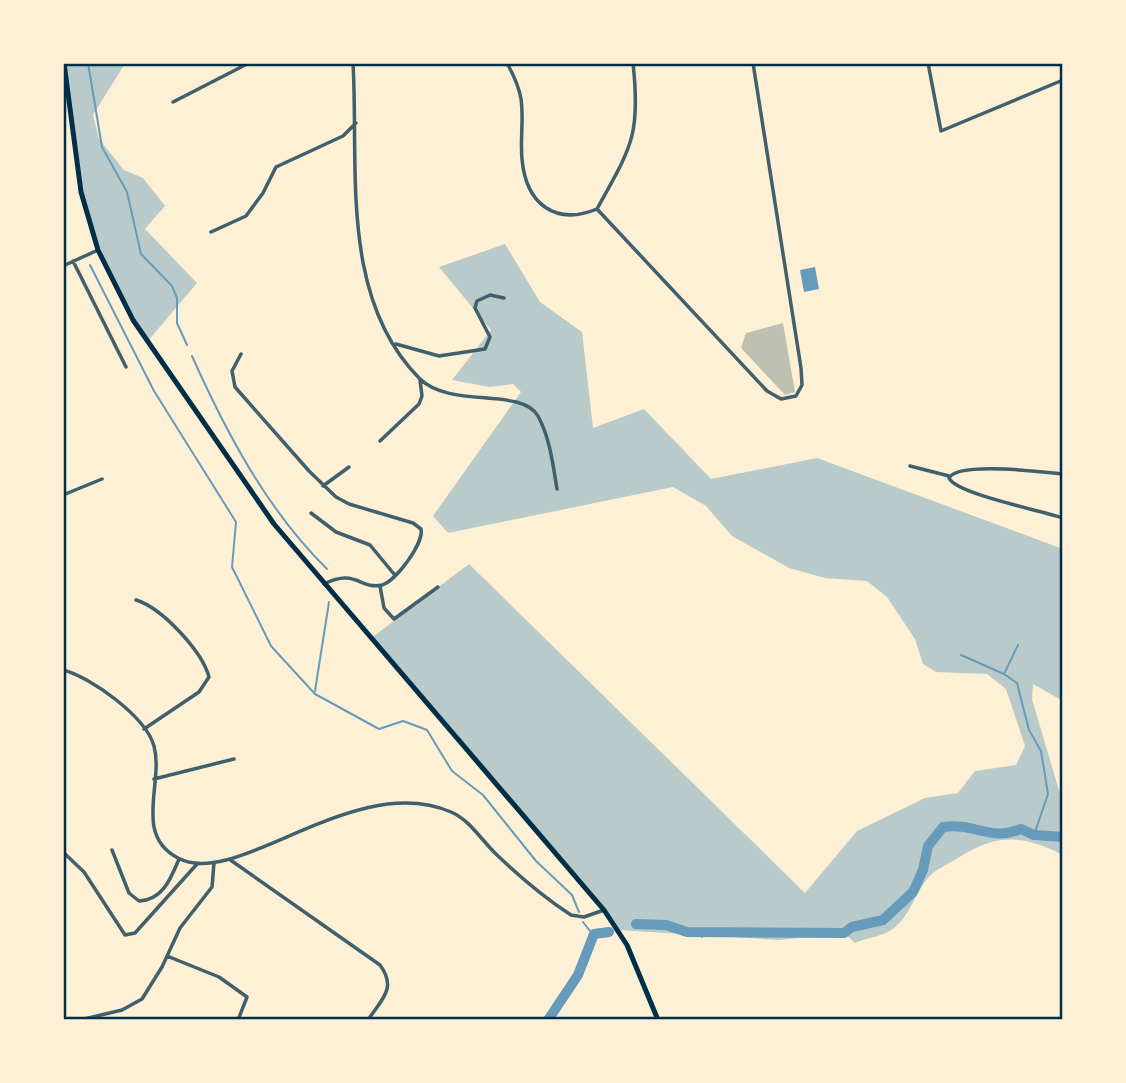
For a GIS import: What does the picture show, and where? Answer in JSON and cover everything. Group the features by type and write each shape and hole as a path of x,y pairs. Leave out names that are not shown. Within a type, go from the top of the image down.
{"main road":[{"path":"64,63 76,168 98,250 123,302 249,491 324,584 604,910 627,945 658,1020"}],"street":[{"path":"173,102 249,63"},
{"path":"353,63 361,246 375,313 419,378 432,388 457,396 518,402 537,414 549,445 557,489"},
{"path":"507,63 519,89 521,157 533,196 547,208 561,214 578,216 597,209 634,135 637,105 633,63"},
{"path":"597,209 767,391 781,399 792,398 802,389 803,380 754,63"},
{"path":"928,63 941,131 1063,80"},
{"path":"211,232 246,216 263,193 276,167 343,136 356,123"},
{"path":"63,265 98,250"},
{"path":"73,261 126,367"},
{"path":"394,344 439,356 485,349 490,337 475,308 477,301 489,295 504,298"},
{"path":"241,354 232,371 234,387 323,486 349,504 419,527 422,533 420,544 395,575 380,586"},
{"path":"380,441 419,404 422,396 419,378"},
{"path":"910,466 949,476 957,471 993,470 1063,474"},
{"path":"323,486 349,467"},
{"path":"949,476 953,485 974,493 1063,518"},
{"path":"63,495 102,479"},
{"path":"311,513 335,532 370,545 395,575"},
{"path":"324,584 348,576 380,586"},
{"path":"380,586 383,606 394,618 438,587"},
{"path":"136,600 155,607 166,617 205,666 209,677 204,688 144,729"},
{"path":"63,670 91,680 144,729 155,750 151,809 155,830 165,849 179,859 197,864 214,863 303,828 376,804 396,801 427,804 450,811 466,821 496,854 571,915 581,918 604,910"},
{"path":"154,779 233,759"},
{"path":"112,850 129,893 139,901 151,899 161,892 179,859"},
{"path":"63,852 84,872 125,935 135,933 197,864"},
{"path":"229,859 380,965 390,982 368,1020"},
{"path":"80,1020 122,1010 139,1001 155,982 180,928 212,887 214,863"},
{"path":"167,956 219,977 247,998 238,1020"}],"shaded area":[{"path":"64,63 124,65 93,115 99,139 124,170 143,178 165,206 145,229 197,283 147,342 109,274 81,192"},
{"path":"505,244 540,302 582,332 593,428 644,409 711,479 817,458 1063,549 1063,701 1033,684 1032,699 1063,804 1063,855 1049,848 1022,841 985,844 941,867 930,876 894,928 855,943 844,933 779,940 618,930 370,639 469,564 805,893 857,831 925,798 958,793 975,771 1016,765 1025,746 1006,689 987,674 936,672 923,664 915,639 887,597 867,581 825,578 789,568 732,536 706,506 673,487 448,533 433,516 521,392 513,384 490,387 452,380 491,330 439,267"}],"water":[{"path":"815,267 819,289 804,292 800,270"}],"building":[{"path":"783,323 795,392 785,395 741,348 746,333"}],"waterway":[{"path":"88,63 102,147 127,192 141,254 172,286 177,298 177,323 187,345"},
{"path":"90,265 154,391 236,522 232,567 271,646 315,694 379,729 403,721 427,730 452,771 483,795 536,861 572,895 579,912"},
{"path":"192,356 219,413 267,496 285,522 327,569"},
{"path":"315,691 329,602"},
{"path":"1005,672 1018,645"},
{"path":"961,655 1004,674 1017,683 1029,730 1041,751 1048,794 1034,835"},
{"path":"636,924 666,925 687,932 844,933 852,927 883,920 913,892 923,870 928,846 943,827 964,827 991,833 1021,829 1034,835 1063,837"},
{"path":"583,922 593,935"},
{"path":"701,930 702,937"},
{"path":"548,1020 578,975 594,934 609,932"}]}
